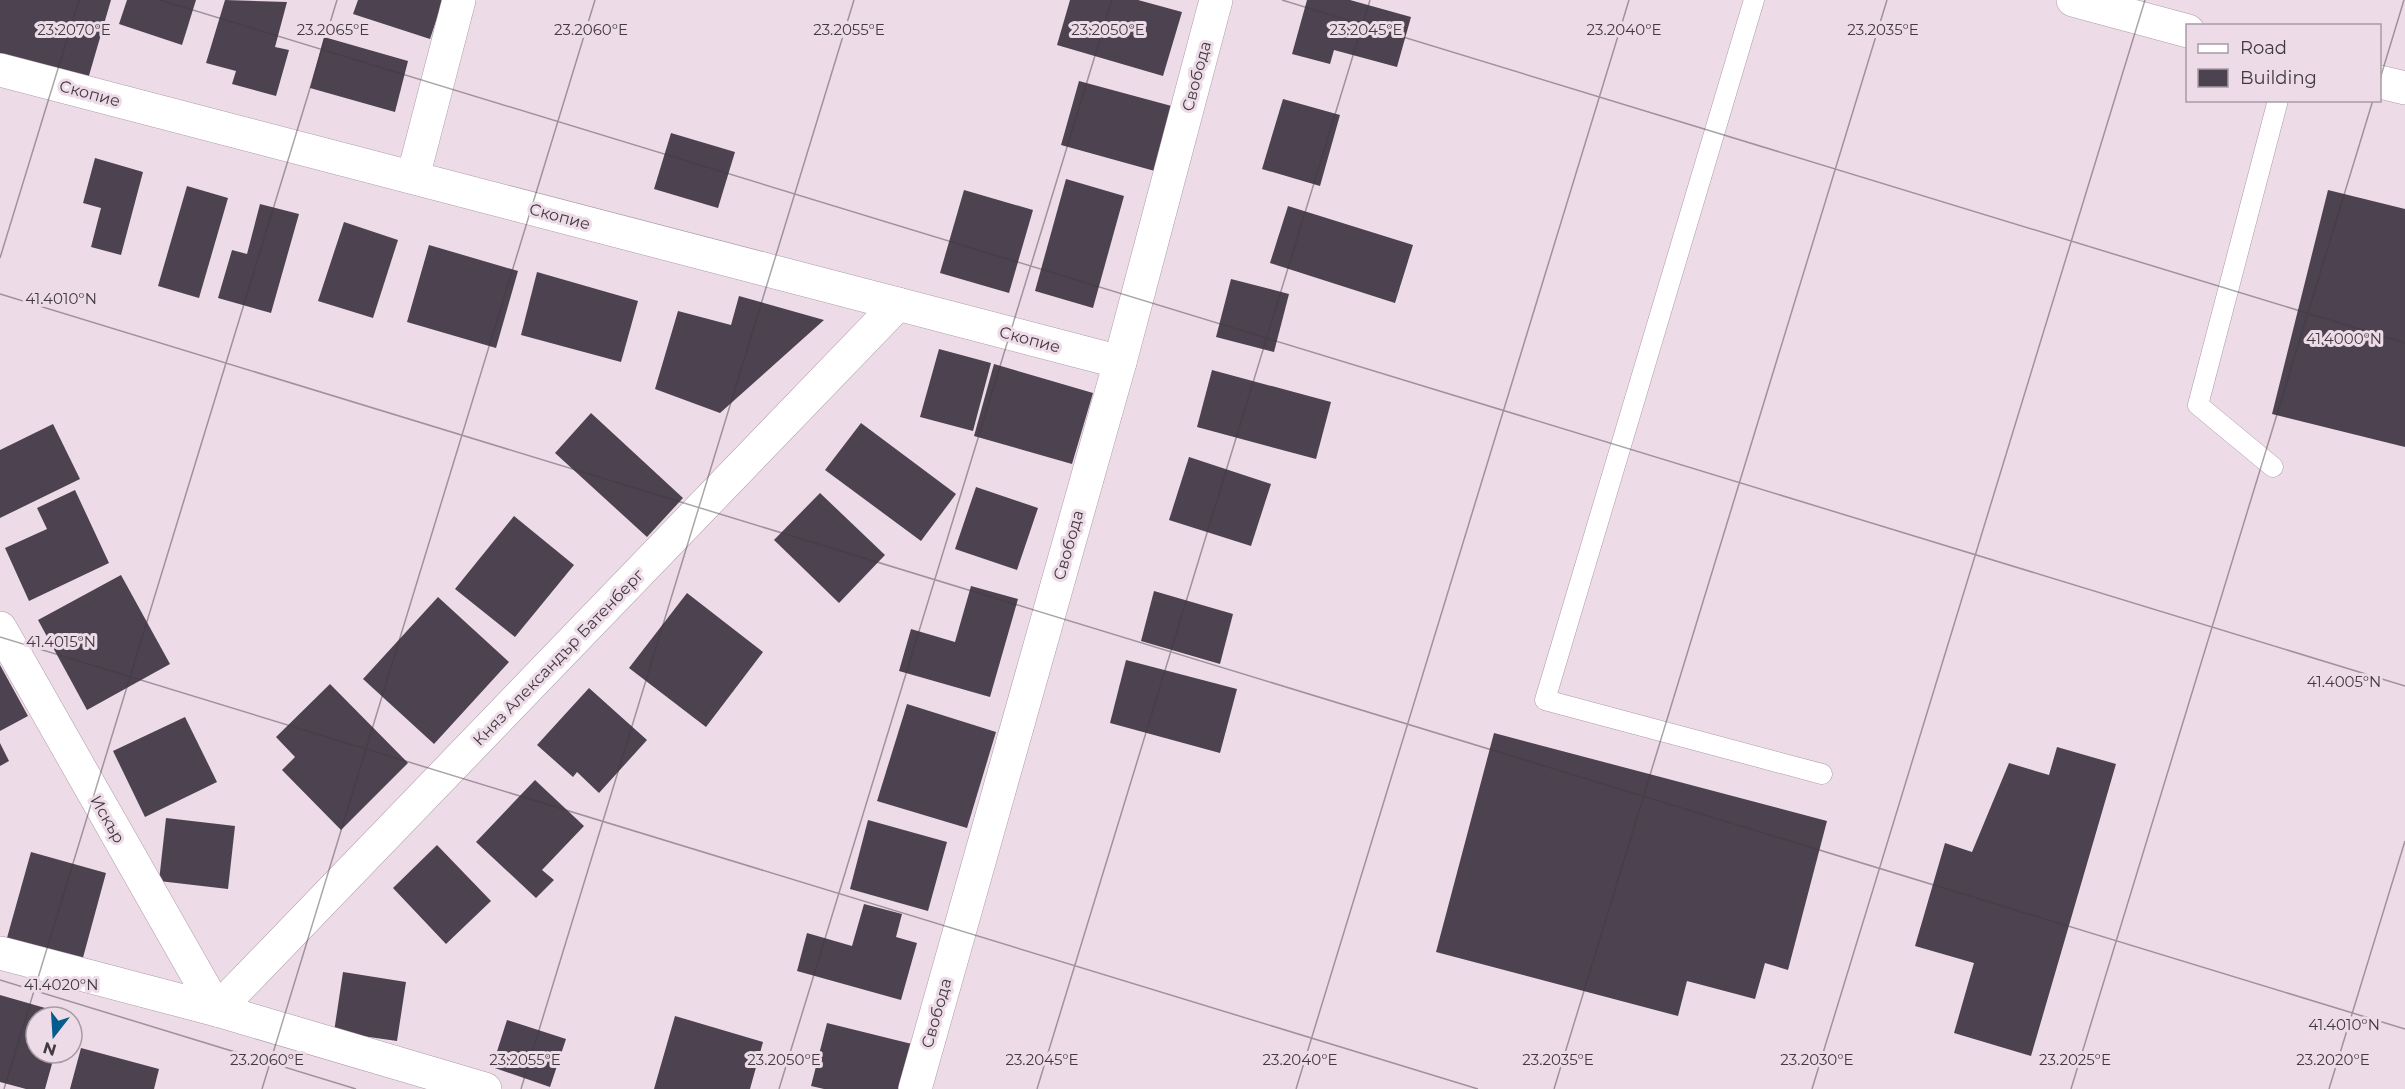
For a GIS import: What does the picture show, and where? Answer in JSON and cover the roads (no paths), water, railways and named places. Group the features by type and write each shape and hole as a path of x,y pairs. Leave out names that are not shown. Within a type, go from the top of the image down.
{"street":[{"path":"413,177 459,0"},
{"name":"Свобода","path":"915,1089 1120,362 1216,0"},
{"path":"2073,0 2186,31"},
{"name":"Скопие","path":"0,70 1120,362"},
{"path":"2381,82 2405,88"},
{"name":"Княз Александър Батенберг","path":"217,1010 898,304"},
{"name":"Искър","path":"0,628 217,1010"},
{"path":"0,953 217,1010 484,1089"}],"lane":[{"path":"1754,0 1545,700 1822,774"},
{"path":"2273,467 2198,405 2277,102"}]}
